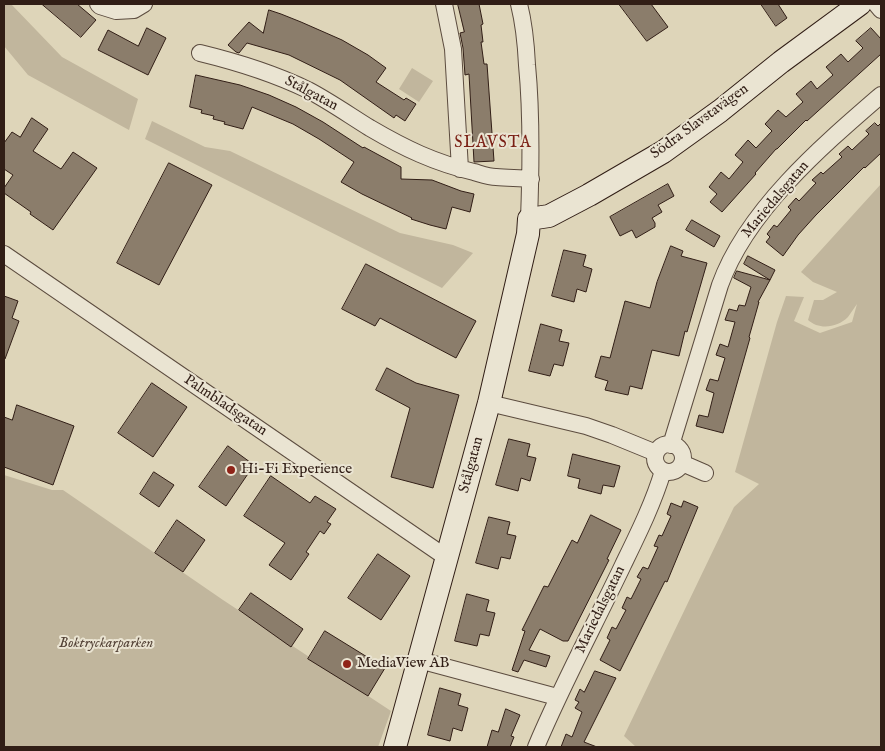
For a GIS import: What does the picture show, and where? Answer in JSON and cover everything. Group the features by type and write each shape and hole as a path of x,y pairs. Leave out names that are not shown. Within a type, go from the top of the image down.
{"street":[{"path":"98,4 116,11 134,10 144,4"},
{"path":"444,4 453,49 460,169"},
{"name":"Stålgatan","path":"395,747 489,403 528,234 531,179 530,93 525,40 519,4"},
{"name":"Södra Slavstavägen","path":"529,218 549,216 663,152 860,4"},
{"path":"876,4 881,10"},
{"name":"Stålgatan","path":"200,53 274,75 308,90 397,144 431,160 495,177 531,179"},
{"name":"Mariedalsgatan","path":"671,444 720,286 741,242 757,218 798,170 881,95"},
{"name":"Palmbladsgatan","path":"4,254 447,558"},
{"path":"489,403 586,426 656,453"},
{"path":"671,444 680,450 683,458 682,463 672,472 663,471 656,464 656,453 660,447 671,444"},
{"path":"682,463 705,473"},
{"name":"Mariedalsgatan","path":"536,747 558,697 649,511 663,471"},
{"path":"419,660 558,697"}],"green space":[{"path":"4,4 11,4 62,57 138,99 129,130 28,75 4,46"},
{"path":"412,68 433,81 419,102 399,89"},
{"path":"152,121 205,147 230,151 400,233 453,245 473,253 442,288 145,139"},
{"path":"881,184 881,747 636,747 624,736 734,507 759,484 735,472 786,296 804,297 794,321 820,333 852,322 857,304 848,317 839,324 823,326 808,320 814,300 823,300 837,292 813,282 801,272"},
{"name":"Boktryckarparken","path":"4,475 52,490 63,490 223,600 391,711 378,747 4,747"}],"building":[{"path":"42,4 77,4 96,20 81,37"},
{"path":"458,4 479,4 483,24 481,25 483,42 481,42 484,64 487,64 494,161 474,162 469,74 465,75 460,33 464,32"},
{"path":"619,4 651,4 668,27 647,41"},
{"path":"761,4 778,4 787,18 776,26"},
{"path":"269,10 342,40 386,68 376,82 404,100 406,98 416,104 405,121 396,115 394,118 340,80 289,55 247,43 239,53 228,45 249,22 263,33"},
{"path":"147,28 166,38 148,75 98,50 108,30 138,46"},
{"path":"871,28 881,39 881,54 776,149 722,212 710,202 717,194 709,187 721,172 729,179 743,162 735,155 748,140 756,148 772,131 765,124 778,110 786,117 803,102 796,94 811,81 817,89 833,75 826,67 841,54 848,62 863,48 856,41"},
{"path":"196,75 240,85 296,107 363,148 401,167 401,179 432,180 474,194 470,212 452,207 446,229 411,219 341,182 354,162 293,124 252,107 243,129 224,124 225,122 213,119 214,116 201,113 202,110 190,107"},
{"path":"32,118 48,129 33,151 61,169 73,152 97,168 53,230 4,193 4,188 13,175 4,169 4,143 12,132 20,137"},
{"path":"875,123 878,126 881,123 881,153 864,167 816,215 783,256 766,242 770,237 767,234 774,225 777,227 791,210 788,207 796,198 799,201 816,183 812,180 821,172 823,174 842,157 839,154 848,146 852,150 869,134 866,131"},
{"path":"169,163 212,185 159,285 117,263"},
{"path":"668,184 674,196 658,205 662,212 652,218 655,227 636,238 632,230 620,236 610,217"},
{"path":"692,220 720,236 714,247 686,230"},
{"path":"671,246 683,251 681,256 707,263 679,356 652,350 642,389 630,386 628,395 605,390 608,381 595,377 601,356 610,358 625,301 650,308 657,282"},
{"path":"564,250 586,255 583,266 592,269 586,292 577,289 574,302 552,296"},
{"path":"748,256 775,270 770,280 744,264"},
{"path":"366,264 476,321 456,358 380,318 375,326 342,309"},
{"path":"737,271 770,280 758,302 750,338 723,433 696,426 699,415 708,417 714,393 706,390 710,379 718,381 725,358 716,355 720,344 728,347 735,322 725,320 729,309 737,311 739,305 745,306 751,287 734,278"},
{"path":"4,296 18,301 12,318 19,321 5,359 4,359"},
{"path":"541,324 562,330 559,341 569,343 563,366 554,364 550,376 529,371"},
{"path":"387,368 416,383 459,395 433,488 391,477 410,408 376,390"},
{"path":"152,383 187,407 153,457 118,433"},
{"path":"17,405 74,426 53,485 4,467 4,417 12,420"},
{"path":"509,439 530,444 527,456 536,458 530,481 521,478 518,491 496,485"},
{"path":"228,446 254,465 226,506 199,487"},
{"path":"573,454 620,466 614,487 603,485 601,494 578,488 580,479 568,476"},
{"path":"154,472 174,485 159,507 140,494"},
{"path":"271,476 310,503 315,496 336,509 327,522 331,524 324,534 320,531 306,552 309,554 291,580 269,565 285,543 244,516"},
{"path":"684,501 698,507 667,582 665,581 620,671 600,660 610,640 607,638 612,627 616,629 626,610 622,608 627,597 631,599 641,579 637,577 643,567 648,569 658,547 654,546 659,535 662,536 671,516 667,514 671,503 681,507"},
{"path":"591,515 621,530 607,559 609,560 568,641 563,641 540,629 529,650 550,656 546,667 524,660 518,672 512,670 525,631 522,630 544,586 548,587 572,540 577,543"},
{"path":"489,517 510,522 507,534 516,536 510,559 501,557 498,569 476,563"},
{"path":"177,520 205,540 183,572 155,553"},
{"path":"378,554 410,576 381,620 348,598"},
{"path":"251,593 303,629 291,647 239,610"},
{"path":"467,594 489,600 486,611 495,613 489,636 480,634 477,646 455,641"},
{"name":"MediaView AB","path":"325,631 385,668 368,696 308,659"},
{"path":"595,671 616,678 584,742 597,747 561,747 566,734 572,737 582,712 575,708 579,702 575,700 580,689 584,692"},
{"path":"440,688 461,694 458,705 468,708 462,731 453,728 450,741 428,735"},
{"path":"506,709 520,715 511,736 514,737 510,747 487,747 492,730 498,732"}],"place":[{"name":"Hi-Fi Experience","path":"231,470"},
{"name":"MediaView AB","path":"347,664"}],"district":[{"name":"SLAVSTA","path":"493,144"}]}
